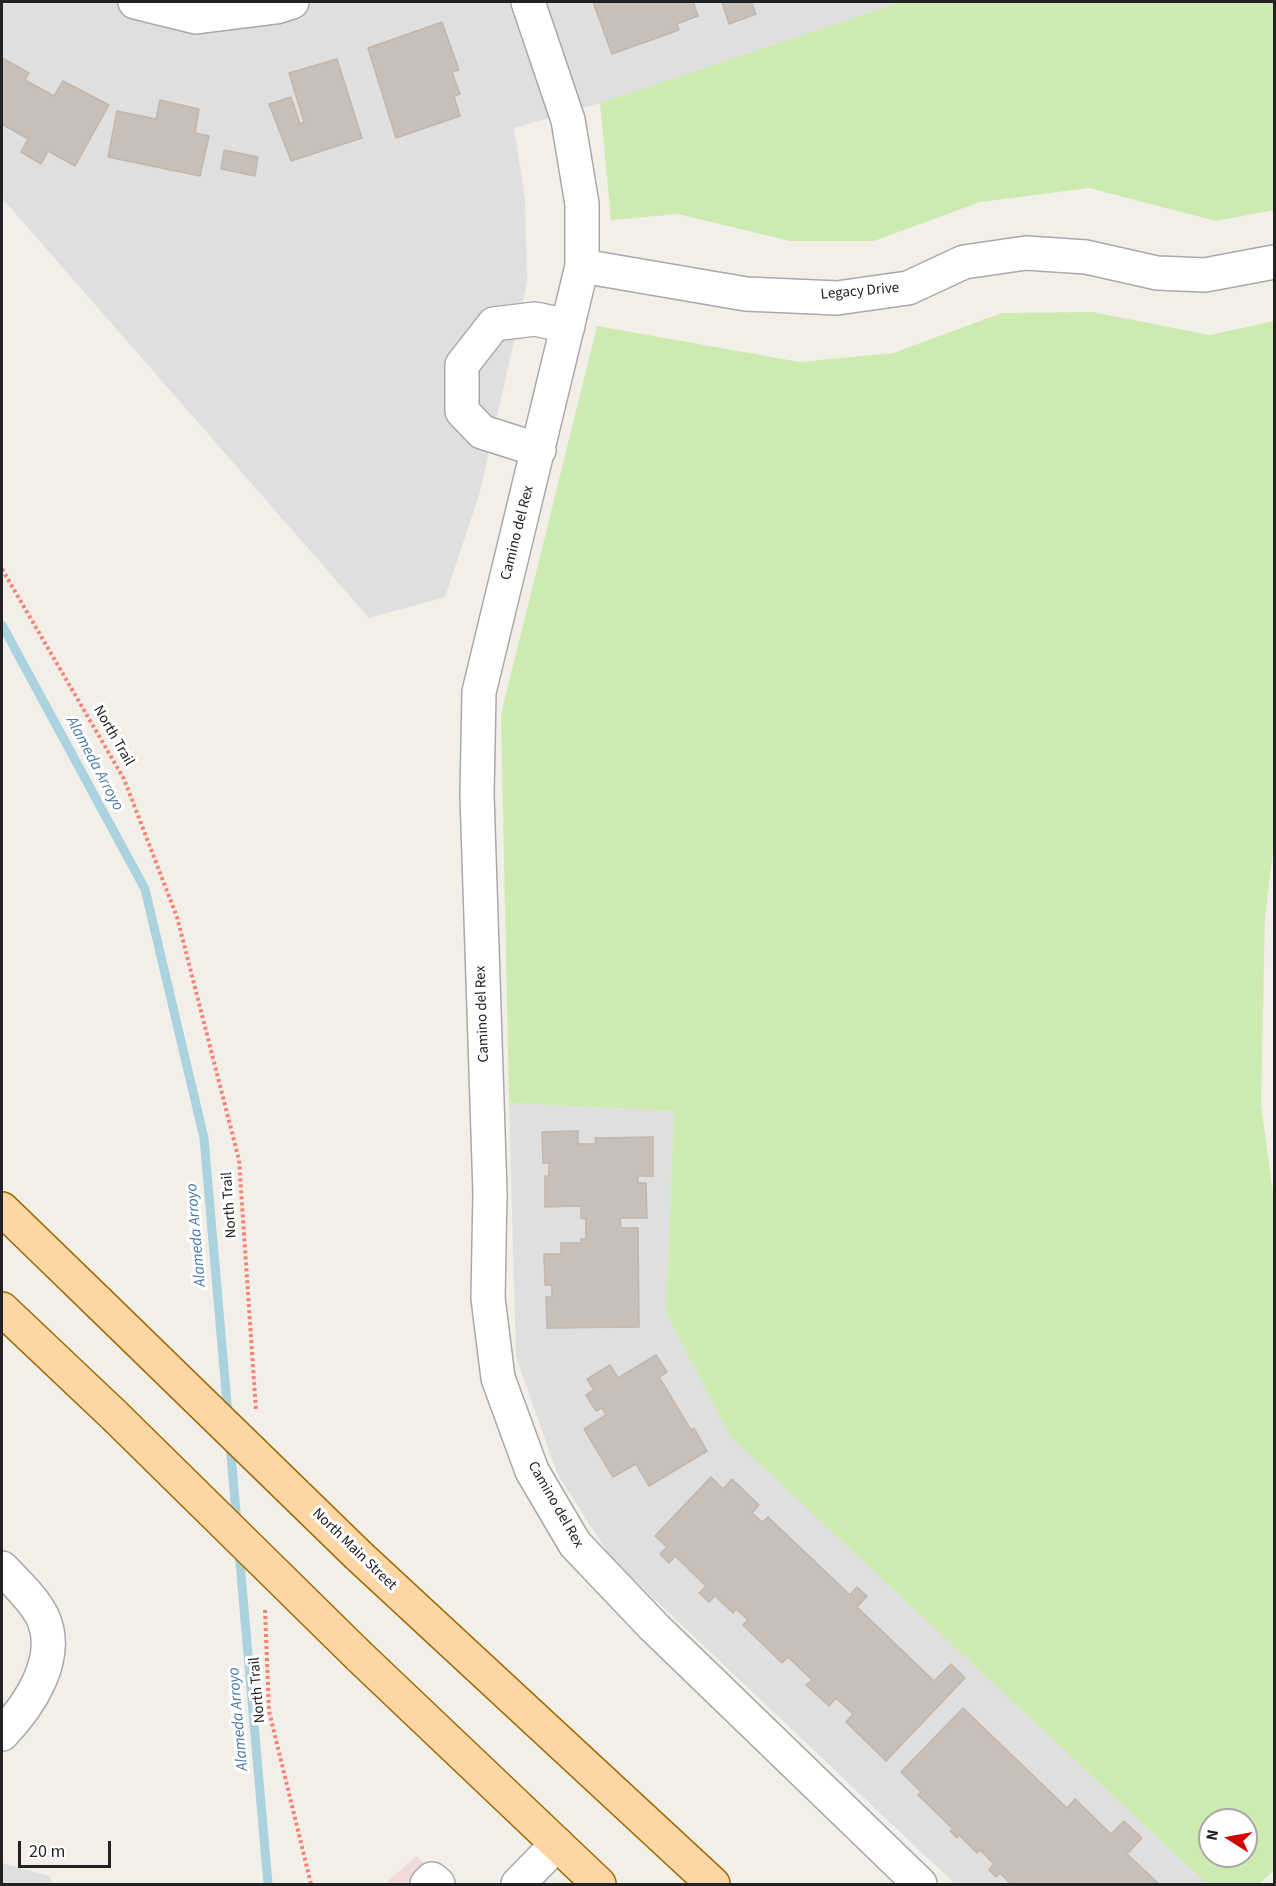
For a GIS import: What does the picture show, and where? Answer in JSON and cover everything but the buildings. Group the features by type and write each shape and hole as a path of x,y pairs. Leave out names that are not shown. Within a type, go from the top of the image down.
{"main road":[{"name":"North Main Street","path":"2,1209 358,1555 713,1884"},
{"path":"2,1309 115,1416 359,1656 599,1884"}],"street":[{"path":"135,2 196,17 276,8 292,2"},
{"name":"Camino del Rex","path":"528,2 568,120 582,204 582,266 479,692 478,830 490,1193 488,1298 498,1378 532,1472 575,1544 654,1627 920,1884"},
{"name":"Legacy Drive","path":"582,266 746,294 837,298 908,288 964,262 1026,253 1086,257 1157,273 1205,275 1275,261"},
{"path":"539,450 482,432 462,411 462,364 494,324 535,319 568,326"},
{"path":"2,1734 22,1713 44,1669 49,1642 43,1617 4,1575"},
{"path":"518,1884 557,1844"},
{"path":"427,1884 432,1879 438,1884"}],"path":[{"name":"North Trail","path":"2,569 124,779 177,917 239,1160 256,1416"},
{"name":"North Trail","path":"265,1605 269,1712 310,1884"}],"shaded area":[{"path":"2,2 902,2 600,103 514,128 525,199 527,283 480,492 445,597 369,618 2,198"},
{"path":"509,1103 674,1111 666,1313 730,1435 1207,1884 955,1884 611,1558 557,1473 516,1357"},
{"path":"416,1856 446,1884 385,1884"},
{"path":"2,1863 49,1876 53,1884 2,1884"}],"green space":[{"path":"902,2 1274,2 1274,210 1216,221 1089,188 980,202 874,241 790,241 678,214 611,220 600,103"},
{"path":"1092,312 1210,335 1274,321 1274,844 1265,916 1261,1105 1274,1201 1274,1870 1259,1884 1207,1884 730,1436 666,1313 674,1111 509,1103 501,714 597,326 800,362 893,353 1002,313"}],"waterway":[{"name":"Alameda Arroyo","path":"2,625 145,889 204,1138 228,1415"},
{"name":"Alameda Arroyo","path":"230,1444 237,1523"},
{"name":"Alameda Arroyo","path":"239,1551 268,1884"}]}
